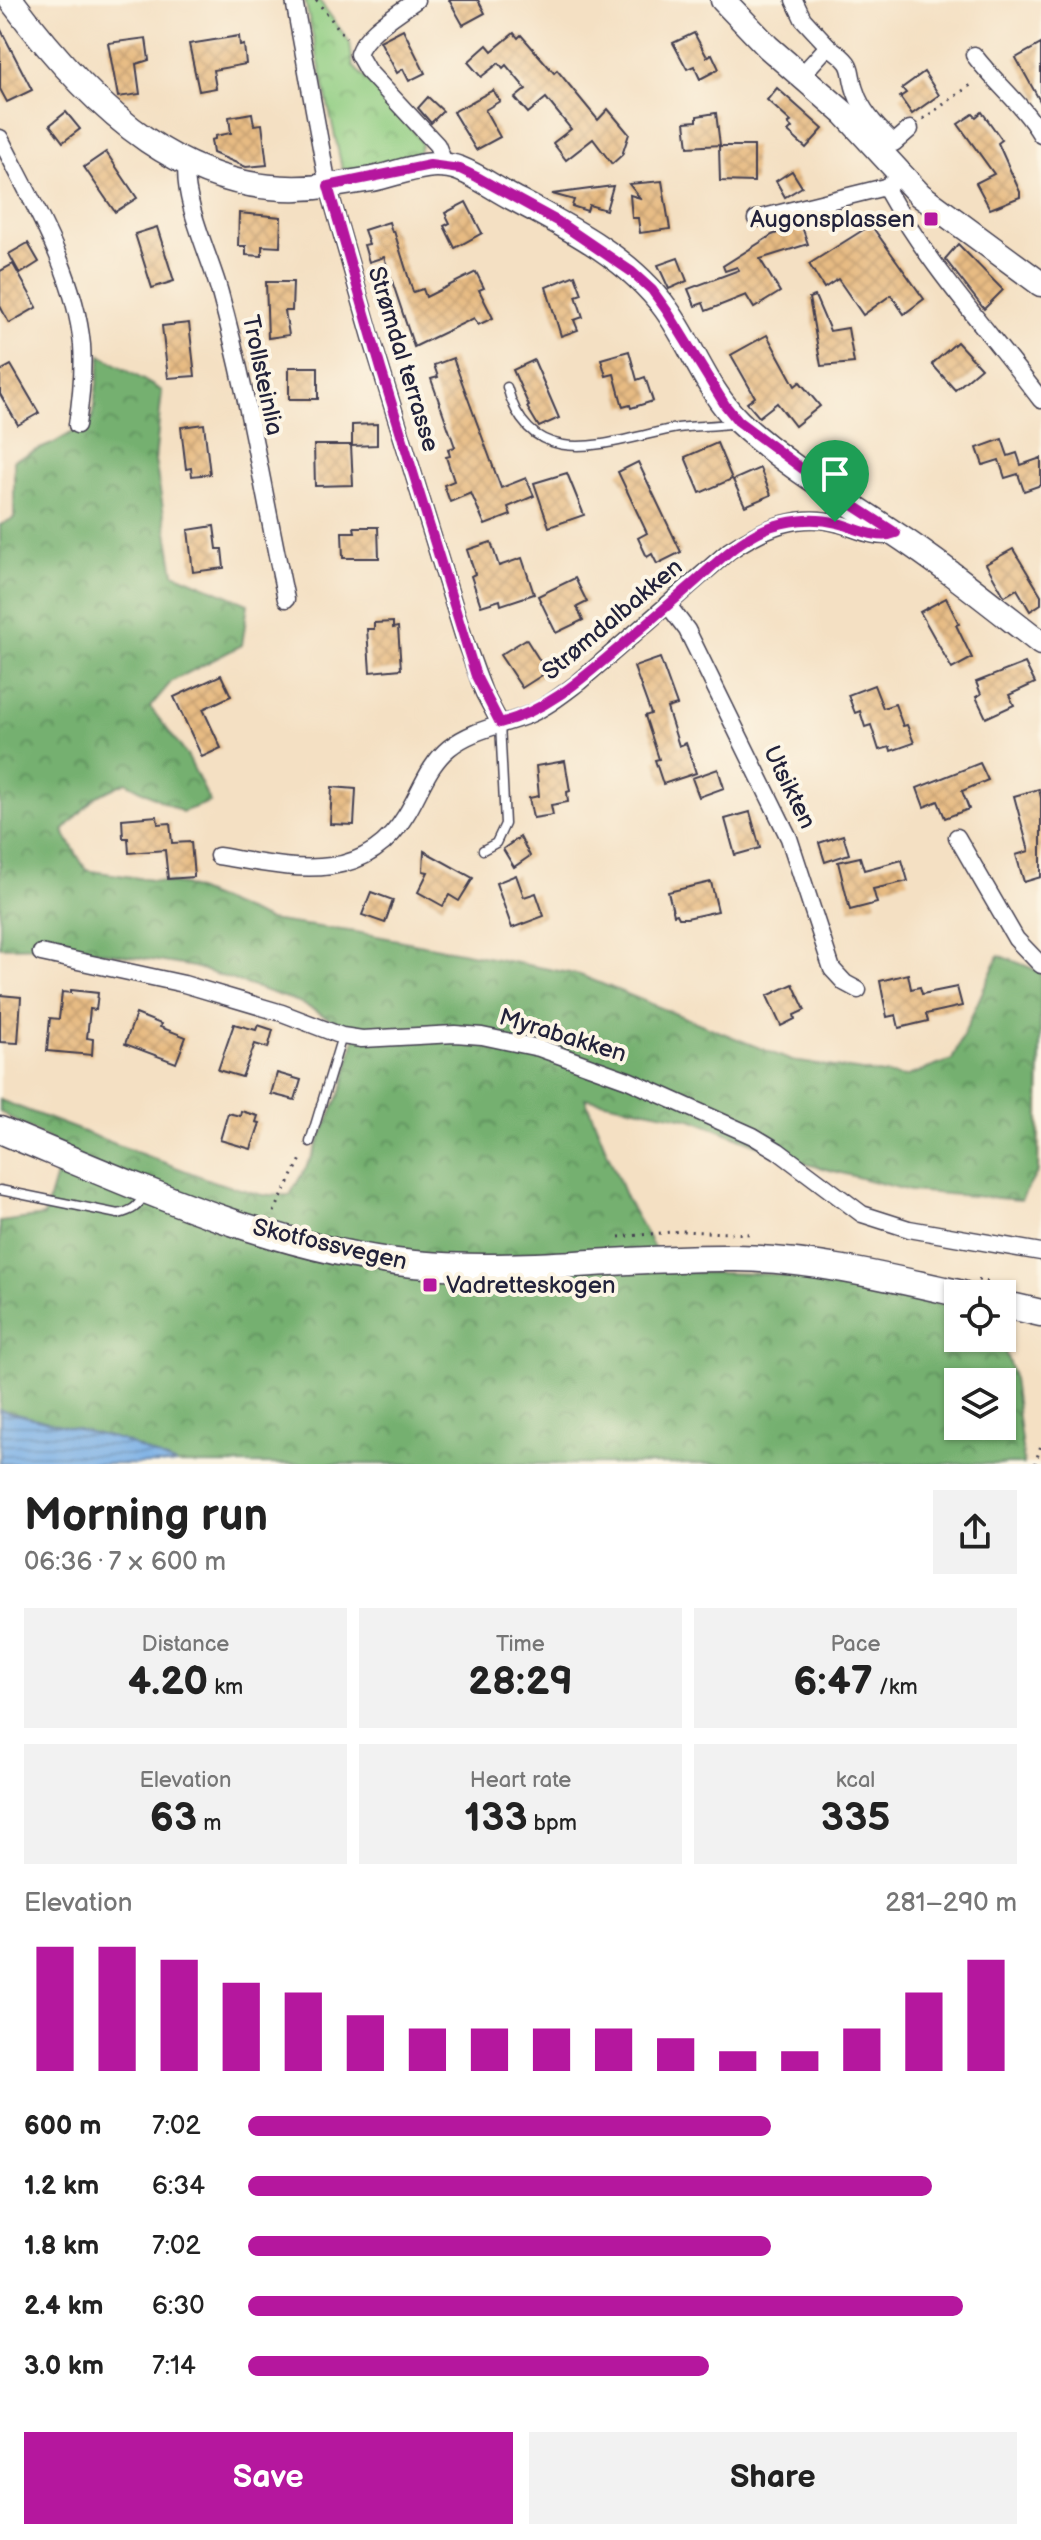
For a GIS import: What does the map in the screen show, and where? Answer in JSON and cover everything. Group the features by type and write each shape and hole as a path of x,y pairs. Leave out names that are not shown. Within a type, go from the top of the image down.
{"main road":[{"name":"Skotfossvegen","path":"0,1130 146,1190 295,1240 365,1257 414,1264 513,1267 737,1258 825,1266 944,1283"},
{"path":"1016,1301 1041,1313"}],"street":[{"path":"11,0 91,95 147,142 187,164 248,184 287,188 328,186 373,179 412,168 445,165 477,177 557,221 632,272 652,290 738,421 827,488 896,533 1041,643"},
{"name":"Strømdal terrasse","path":"294,0 328,186 469,653 484,693 500,723"},
{"path":"416,0 371,35 361,45 358,54 367,70 437,145 445,165"},
{"path":"723,0 749,29 845,114 893,182 924,251 1041,400"},
{"path":"794,0 803,19 828,46 847,59 857,95 882,132 894,143 910,129"},
{"path":"801,76 828,46"},
{"path":"974,55 1029,115 1041,135"},
{"path":"0,138 54,249 78,318 83,366 77,425"},
{"name":"Trollsteinlia","path":"187,164 186,184 220,292 235,353 286,599"},
{"path":"756,219 893,182 937,208 1041,284"},
{"name":"Strømdalbakken","path":"218,856 313,868 347,864 366,857 391,839 438,760 448,749 477,731 524,716 554,700 579,682 729,551 763,530 780,524 815,520 835,522 876,535 896,533"},
{"name":"Utsikten","path":"668,605 687,630 789,838 832,969 845,983 858,990"},
{"path":"957,837 1016,939 1041,965"},
{"name":"Myrabakken","path":"41,953 184,984 282,1013 342,1036 362,1039 455,1034 482,1036 539,1048 628,1080 753,1136 862,1214 909,1229 1041,1252"}],"lane":[{"path":"507,387 517,417 545,441 565,447 603,443 680,427 738,421"},
{"path":"483,850 496,843 503,834 505,824 500,723"},
{"path":"310,1142 342,1036"},
{"path":"0,1190 118,1214 137,1207 146,1190"}],"path":[{"path":"316,0 358,54"},
{"path":"910,129 988,73"},
{"path":"272,1211 310,1142"},
{"path":"606,1238 682,1231 757,1235"},
{"path":"1035,1464 1041,1445"}],"green space":[{"path":"305,0 319,0 350,43 353,66 402,116 422,143 418,154 351,172 342,168"},
{"path":"101,355 162,391 155,461 174,573 248,604 242,645 172,681 150,707 187,755 210,802 182,812 126,782 95,797 63,831 86,870 184,885 268,920 356,932 580,975 792,1061 905,1077 952,1060 999,955 1041,972 1038,1171 1021,1200 910,1191 803,1163 691,1119 585,1098 627,1200 668,1272 773,1274 858,1286 944,1304 944,1352 1005,1352 1011,1368 944,1368 944,1440 1016,1440 1016,1402 1024,1464 176,1464 121,1440 0,1410 0,1222 44,1216 64,1148 0,1112 0,1100 215,1182 262,1195 290,1195 313,1155 343,1087 356,1033 299,1002 194,967 67,946 0,947 0,525 14,518 14,460 52,444 92,421"}],"water":[{"path":"0,1410 121,1440 176,1464 0,1464"}],"building":[{"path":"449,0 478,0 485,13 463,25"},
{"path":"0,28 32,90 7,102 0,89"},
{"path":"403,29 425,73 409,81 403,69 397,73 380,41"},
{"path":"514,33 518,38 521,35 554,73 557,70 598,120 608,109 629,134 622,155 612,164 593,139 566,160 553,143 571,129 546,98 528,113 515,98 526,89 506,65 503,68 499,63 481,77 468,62 487,45 492,51"},
{"path":"694,33 707,57 712,54 719,69 700,79 694,66 687,69 673,43"},
{"path":"239,36 240,46 244,45 246,64 213,70 216,88 199,91 189,44"},
{"path":"146,38 149,60 136,64 140,94 118,97 108,43"},
{"path":"1041,44 1041,103 1016,58"},
{"path":"924,72 939,95 912,114 900,97 906,93 902,88"},
{"path":"777,88 823,129 806,148 788,132 792,128 788,124 791,122 767,100"},
{"path":"493,90 500,101 485,110 500,137 476,150 453,112"},
{"path":"428,97 443,111 431,123 418,108"},
{"path":"66,112 80,129 63,142 50,125"},
{"path":"982,112 1002,140 998,143 1020,192 1020,197 990,209 976,183 994,174 958,124"},
{"path":"252,113 254,125 262,124 267,165 246,167 213,153 211,140 215,136 231,133 229,117"},
{"path":"716,113 720,145 688,147 685,122 697,121 697,116"},
{"path":"719,146 754,146 754,182 720,181"},
{"path":"106,152 137,198 115,212 84,167"},
{"path":"792,171 802,187 785,197 776,181"},
{"path":"662,181 670,229 640,233 638,218 632,218 630,195 640,198 629,184"},
{"path":"613,186 606,210 589,205 587,211 572,206 574,200 552,194"},
{"path":"466,202 482,233 455,248 444,226 450,223 445,213"},
{"path":"239,213 281,217 280,247 262,246 262,256 246,255 246,246 238,246"},
{"path":"389,222 413,292 423,289 426,297 476,272 484,288 479,290 493,318 478,325 474,318 414,347 384,257 369,262 364,245 369,244 364,230"},
{"path":"801,224 808,244 760,259 780,292 754,308 746,295 706,311 703,303 695,306 688,289 739,270 737,267 725,271 723,266 772,235"},
{"path":"871,225 924,299 904,314 891,295 863,315 838,279 824,288 809,264"},
{"path":"157,227 174,281 152,288 135,234"},
{"path":"28,243 39,262 20,274 9,254"},
{"path":"958,244 1003,290 984,309 945,259"},
{"path":"678,258 687,281 669,289 658,265"},
{"path":"13,264 37,307 9,323 0,306 0,271"},
{"path":"575,275 582,294 576,296 583,317 574,320 578,330 561,336 546,287"},
{"path":"266,282 293,282 292,311 285,311 289,335 268,338"},
{"path":"815,296 830,331 848,328 854,363 821,366 809,298"},
{"path":"189,323 195,376 168,378 162,326"},
{"path":"767,335 795,386 800,382 820,406 795,426 777,403 759,417 747,403 755,397 731,355"},
{"path":"957,342 981,368 955,390 932,364"},
{"path":"629,351 637,380 645,377 653,401 631,408 630,405 623,407 614,374 606,376 601,359"},
{"path":"453,358 501,488 526,478 534,496 508,507 511,515 485,525 471,493 450,502 444,485 454,481 446,457 450,456 448,449 455,447 431,379 438,377 434,365"},
{"path":"534,360 559,418 539,427 527,407 513,370"},
{"path":"11,365 39,413 18,425 0,394 0,371"},
{"path":"289,367 318,367 318,399 289,399"},
{"path":"204,424 210,474 192,476 191,468 186,469 181,427"},
{"path":"377,424 377,445 352,446 352,425"},
{"path":"1002,439 1008,456 1017,453 1021,465 1041,458 1041,485 1024,491 1018,474 1005,478 999,460 983,465 977,448"},
{"path":"717,443 732,479 700,493 685,457"},
{"path":"314,445 351,445 353,485 315,486"},
{"path":"638,462 681,552 657,564 652,554 647,557 638,538 647,533 618,472"},
{"path":"760,468 771,495 745,506 733,480"},
{"path":"567,473 584,515 549,527 534,483"},
{"path":"214,526 217,549 222,549 224,568 193,572 188,530"},
{"path":"354,527 378,527 379,558 343,558 342,532 355,532"},
{"path":"491,542 499,566 522,558 534,594 501,605 500,600 481,606 471,576 475,574 467,550"},
{"path":"1013,549 1041,595 1041,604 1030,611 1017,589 1005,596 1003,594 986,564"},
{"path":"575,578 587,602 577,607 583,620 556,633 538,596"},
{"path":"946,598 972,658 952,669 920,612"},
{"path":"393,622 393,628 398,627 401,669 370,672 367,629 374,629 374,623"},
{"path":"526,639 547,672 522,688 500,655"},
{"path":"660,658 677,705 667,708 679,746 686,743 696,773 663,784 655,760 659,759 645,716 651,714 634,667"},
{"path":"1025,663 1035,683 1009,695 1014,705 986,718 976,697 981,694 976,682"},
{"path":"221,675 231,696 203,709 221,748 202,757 174,697"},
{"path":"874,685 883,708 895,704 903,726 907,725 914,743 891,751 890,747 879,750 871,725 865,727 860,711 855,713 848,695"},
{"path":"565,761 570,791 567,792 568,802 551,805 553,815 533,818 529,798 539,796 536,766"},
{"path":"980,763 988,780 962,791 969,809 945,818 938,801 924,807 917,788"},
{"path":"718,769 724,788 699,797 692,778"},
{"path":"332,787 356,789 354,825 330,824"},
{"path":"1039,789 1041,877 1024,882 1016,855 1029,851 1014,796"},
{"path":"750,812 760,848 735,855 725,819"},
{"path":"157,816 158,824 170,823 172,843 191,842 194,877 168,879 165,850 129,853 128,838 123,838 122,819"},
{"path":"843,835 849,854 825,862 819,843"},
{"path":"520,837 530,856 514,867 503,849"},
{"path":"424,851 473,878 459,901 449,895 443,906 418,892 428,872 423,871"},
{"path":"860,857 864,870 902,860 908,881 873,889 877,903 850,910 838,862"},
{"path":"516,875 524,897 536,893 544,916 512,928 496,883"},
{"path":"711,882 718,911 687,918 674,915 668,892"},
{"path":"371,892 393,900 385,923 362,915"},
{"path":"908,974 911,989 920,987 922,994 957,987 962,1006 926,1014 928,1021 899,1028 896,1015 887,1017 880,981"},
{"path":"793,984 805,1010 781,1026 767,996"},
{"path":"71,990 98,993 96,1010 90,1009 87,1038 93,1039 92,1055 47,1051 50,1018 59,1019 62,992 71,993"},
{"path":"0,995 21,997 18,1043 0,1042"},
{"path":"136,1014 186,1037 176,1063 125,1044"},
{"path":"234,1024 256,1030 258,1025 273,1030 268,1048 255,1044 242,1077 218,1070"},
{"path":"277,1073 301,1080 295,1100 271,1094"},
{"path":"241,1111 258,1116 256,1122 260,1123 251,1149 220,1140 228,1113 240,1116"}],"place":[{"name":"Augonsplassen","path":"931,219"},
{"name":"Vadretteskogen","path":"430,1285"}],"route":[{"path":"445,165 477,177 609,254 652,290 738,421 839,496 896,533 876,535 835,522 815,520 780,524 748,539 729,551 579,682 539,709 500,723 476,676 328,186 373,179 412,168 445,165"}]}
